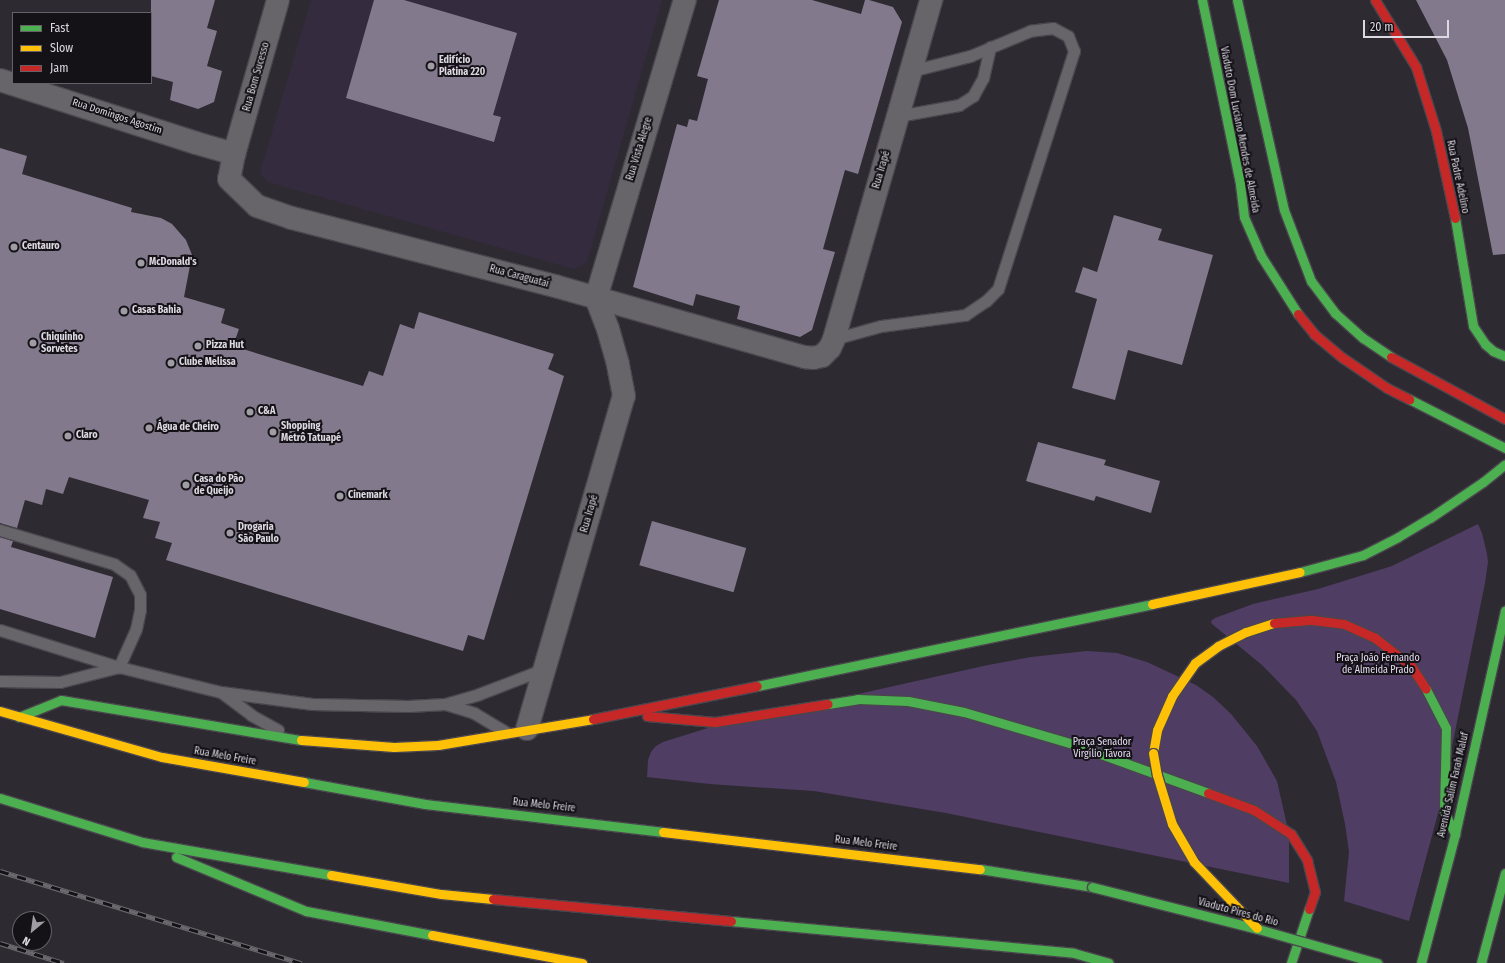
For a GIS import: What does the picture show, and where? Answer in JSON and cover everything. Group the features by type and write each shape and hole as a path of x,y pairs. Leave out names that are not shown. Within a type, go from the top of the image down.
{"main road":[{"name":"Viaduto Dom Luciano Mendes de Almeida","path":"1202,0 1240,184 1244,217 1261,256 1292,307 1314,334 1343,358 1387,388 1505,448"},
{"path":"1237,0 1254,70 1284,210 1311,281 1335,313 1363,338 1397,362 1505,419"},
{"name":"Rua Padre Adelino","path":"1375,0 1416,67 1436,131 1454,210 1473,326 1485,344 1493,351 1505,356"},
{"path":"19,717 61,700 293,739 394,747 438,745 623,714 1023,632 1308,570 1363,555 1430,518 1483,482 1505,464"},
{"name":"Avenida Salim Farah Maluf","path":"1421,963 1455,834 1505,611"},
{"path":"1258,929 1218,890 1194,862 1172,824 1157,775 1153,753 1157,730 1172,696 1195,663 1218,646 1246,632 1279,622 1312,620 1344,624 1375,638 1411,666 1434,702 1446,728 1444,812 1455,834"},
{"path":"623,714 715,722 858,699 908,701 964,712 1073,744 1167,777 1254,810 1291,834 1307,860 1315,892 1292,963"},
{"name":"Rua Melo Freire","path":"0,711 162,756 425,804 956,866 1092,887"},
{"path":"0,798 142,842 306,912 582,963"},
{"path":"142,842 441,894 1074,953 1109,963"},
{"path":"1481,963 1505,873"},
{"name":"Viaduto Pires do Rio","path":"1092,887 1258,929 1377,963"}],"street":[{"name":"Rua Bom Sucesso","path":"234,154 278,0"},
{"name":"Rua Vista Alegre","path":"596,298 685,0"},
{"name":"Rua Irapé","path":"834,339 931,0"},
{"name":"Rua Domingos Agostim","path":"0,80 12,84"},
{"name":"Rua Domingos Agostim","path":"12,84 234,154"},
{"name":"Rua Caraguataí","path":"234,154 229,179 258,206 292,218 596,298 805,357 822,356 830,348 834,339"},
{"name":"Rua Irapé","path":"517,731 544,669 624,396 618,364 608,329 596,298"}],"lane":[{"path":"834,339 881,326 965,315 986,301 998,289 1074,51 1068,36 1053,28 1030,31 970,56 911,71"},
{"path":"898,116 959,106 973,96 983,78 990,48"},
{"path":"0,530 114,564 130,575 140,594 140,610 136,629 119,667"},
{"path":"0,630 119,667 221,692 312,704 408,706 445,704 479,694 544,669"},
{"path":"0,681 60,682 119,667"},
{"path":"221,692 251,715 293,739"},
{"path":"445,704 474,713 517,731"}],"shaded area":[{"path":"311,0 662,0 587,262 574,269 268,182 260,173"}],"green space":[{"name":"Praça João Fernando de Almeida Prado","path":"1478,524 1482,533 1488,562 1485,583 1440,806 1409,921 1344,901 1349,852 1345,824 1336,782 1317,731 1296,700 1262,665 1212,624 1211,621 1215,618 1253,604 1318,589 1392,566"},
{"name":"Praça Senador Virgílio Távora","path":"1087,651 1117,653 1147,662 1196,685 1213,697 1231,714 1257,746 1277,781 1289,834 1289,883 946,813 814,791 710,784 647,777 648,760 651,752 656,746 663,742 711,727 988,665 1031,657"}],"building":[{"path":"151,0 215,0 207,28 217,31 207,66 222,71 214,102 198,109 170,100 173,82 152,76"},
{"name":"Edifício Platina 220","path":"374,0 404,0 517,33 493,115 501,117 494,142 346,98"},
{"path":"719,0 812,0 861,14 865,0 869,0 893,7 902,22 858,174 845,170 823,249 835,252 812,330 800,337 737,319 740,306 696,294 693,306 633,287 677,124 687,127 689,119 697,121 708,79 697,76"},
{"path":"1416,0 1505,0 1505,254 1493,255 1468,128 1447,60"},
{"name":"Shopping Metrô Tatuapé","path":"0,148 27,156 22,174 132,208 131,212 161,218 172,224 186,240 192,255 184,297 225,309 221,323 239,329 233,346 363,386 369,371 383,376 400,324 414,329 419,312 554,354 548,369 564,376 484,640 468,635 463,651 166,560 172,543 155,538 160,522 143,518 149,500 69,477 63,494 46,489 42,505 25,500 17,528 0,523"},
{"path":"1114,215 1162,229 1158,240 1213,255 1182,365 1128,350 1115,400 1072,388 1097,299 1075,292 1083,267 1097,272"},
{"path":"1038,442 1106,460 1104,465 1160,481 1151,513 1096,496 1094,501 1026,481"},
{"path":"652,521 746,548 734,592 639,565"},
{"path":"0,537 13,541 11,547 113,577 95,638 0,609"}],"railway":[{"path":"0,871 301,963"},
{"path":"0,943 64,963"}],"traffic: fast":[{"path":"1202,0 1240,184 1244,217 1261,256 1298,314"},
{"path":"1237,0 1284,210 1311,281 1335,313 1363,338 1391,357"},
{"path":"1455,218 1473,326 1485,344 1493,351 1505,356"},
{"path":"1409,399 1505,448"},
{"path":"1300,572 1363,555 1398,537 1430,518 1483,482 1505,464"},
{"path":"757,686 1152,604"},
{"path":"1421,963 1455,834 1505,611"},
{"path":"1426,689 1446,728 1444,812 1455,834"},
{"path":"828,704 858,699 908,701 964,712 1073,744 1208,793"},
{"path":"19,717 61,700 301,740"},
{"path":"304,782 425,804 663,832"},
{"path":"0,798 142,842 331,875"},
{"path":"176,857 306,911 432,935"},
{"path":"980,869 1092,887"},
{"path":"1481,963 1505,873"},
{"path":"1092,887 1258,929 1377,963"},
{"path":"1291,963 1309,909"},
{"path":"731,921 1074,953 1109,963"}],"traffic: slow":[{"path":"1152,604 1300,572"},
{"path":"1153,753 1157,730 1172,696 1195,663 1218,646 1246,632 1274,623"},
{"path":"0,711 162,757 304,782"},
{"path":"301,740 394,747 438,745 593,719"},
{"path":"1153,753 1157,775 1172,824 1194,862 1257,928"},
{"path":"663,832 980,869"},
{"path":"331,875 441,894 493,899"},
{"path":"432,935 582,963"}],"traffic: jam":[{"path":"1375,0 1416,67 1436,131 1455,218"},
{"path":"1298,314 1314,334 1343,358 1387,388 1409,399"},
{"path":"1391,357 1505,419"},
{"path":"1274,623 1312,620 1344,624 1375,638 1411,666 1426,689"},
{"path":"593,719 757,686"},
{"path":"647,716 715,722 828,704"},
{"path":"1208,793 1254,810 1291,834 1307,860 1315,892 1309,909"},
{"path":"493,899 731,921"}],"place":[{"name":"Edifício Platina 220","path":"431,66"},
{"name":"Centauro","path":"14,247"},
{"name":"McDonald's","path":"141,263"},
{"name":"Casas Bahia","path":"124,311"},
{"name":"Chiquinho Sorvetes","path":"33,343"},
{"name":"Pizza Hut","path":"198,346"},
{"name":"Clube Melissa","path":"171,363"},
{"name":"C&A","path":"250,412"},
{"name":"Água de Cheiro","path":"149,428"},
{"name":"Shopping Metrô Tatuapé","path":"273,432"},
{"name":"Claro","path":"68,436"},
{"name":"Casa do Pão de Queijo","path":"186,485"},
{"name":"Cinemark","path":"340,496"},
{"name":"Drogaria São Paulo","path":"230,533"}]}
